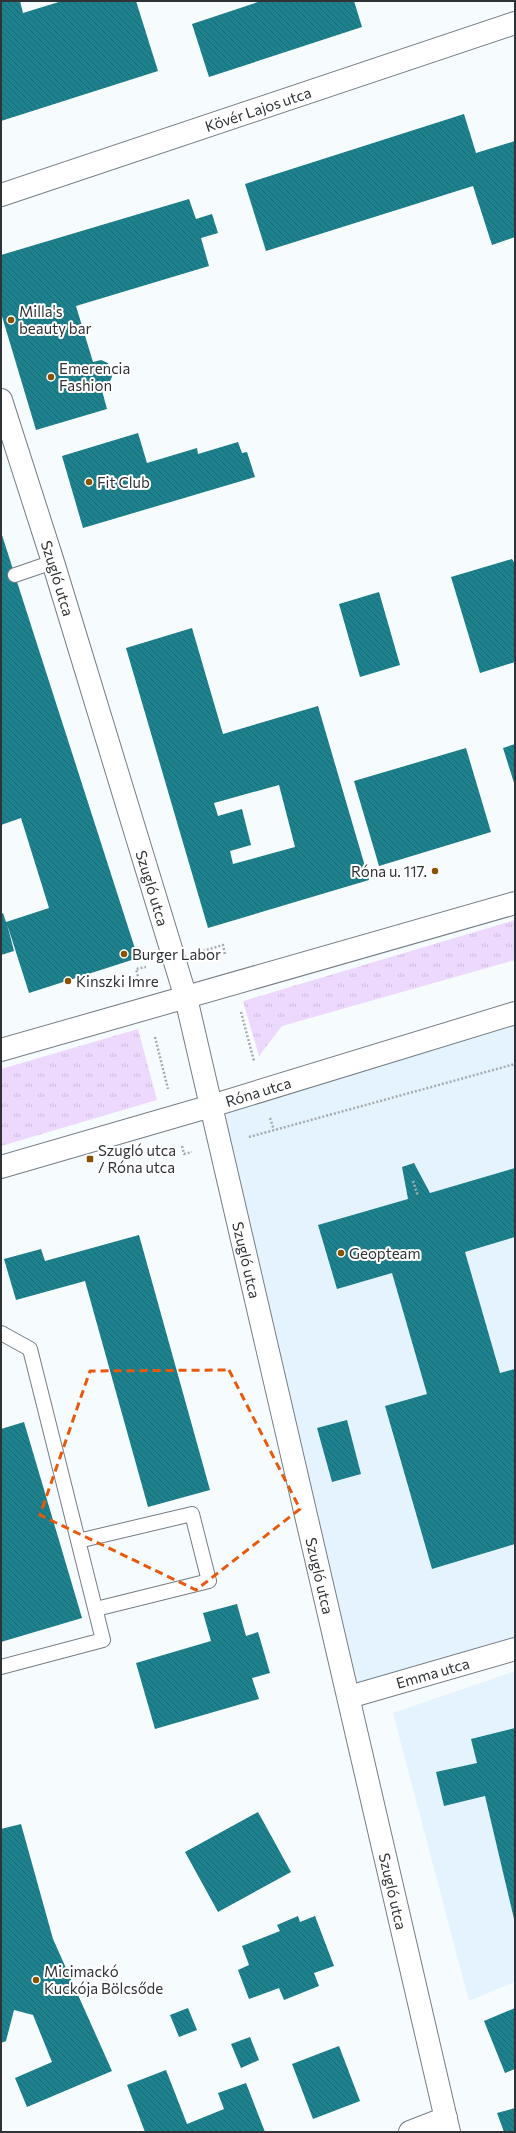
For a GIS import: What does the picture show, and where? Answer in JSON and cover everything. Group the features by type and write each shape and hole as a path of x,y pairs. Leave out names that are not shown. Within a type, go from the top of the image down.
{"street":[{"name":"Kövér Lajos utca","path":"1,195 515,23"},
{"name":"Szugló utca","path":"1,400 53,562 186,998 350,1697 448,2125"},
{"path":"1,1050 515,903"},
{"name":"Róna utca","path":"1,1167 211,1106 515,1012"},
{"name":"Emma utca","path":"350,1697 515,1649"},
{"path":"410,2132 448,2125"}],"lane":[{"path":"15,574 53,562"},
{"path":"1,1333 30,1349 103,1640 1,1668"},
{"path":"78,1540 192,1514 209,1581 96,1609"}],"path":[{"path":"413,1181 418,1196"}],"highlighted area":[{"path":"229,1370 300,1509 196,1590 40,1515 90,1371"}],"shaded area":[{"path":"515,1020 515,1644 352,1692 218,1109"},
{"path":"515,1671 515,1982 469,2001 393,1713"}],"green space":[{"path":"515,920 515,960 282,1026 259,1056 243,1001"},
{"path":"138,1029 157,1100 1,1146 1,1069"}],"building":[{"path":"1,1 20,1 23,13 62,1 136,1 158,71 1,121"},
{"path":"261,1 354,1 362,27 209,77 192,24"},
{"path":"464,114 476,153 515,141 515,237 492,245 473,186 266,251 245,184"},
{"path":"189,199 196,219 212,214 218,233 201,238 209,266 76,306 93,362 101,360 108,363 112,377 108,385 101,387 107,409 36,430 1,313 1,255"},
{"path":"138,433 147,463 197,448 198,454 238,442 242,453 247,452 255,477 83,528 62,456"},
{"path":"1,532 138,958 29,993 7,924 14,951 1,955 1,914 3,913 6,922 49,908 21,818 1,825"},
{"path":"512,559 515,564 515,662 480,673 451,577"},
{"path":"379,592 400,665 360,677 339,604"},
{"path":"192,628 223,734 318,706 369,880 208,928 126,648","holes":["279,785 295,847 233,864 230,851 251,845 242,809 218,816 214,803"]},
{"path":"515,744 515,786 503,748"},
{"path":"466,748 491,832 379,866 354,781"},
{"path":"414,1163 430,1193 515,1168 515,1237 465,1252 500,1373 515,1369 515,1544 432,1569 385,1406 427,1394 392,1273 337,1289 318,1225 408,1199 402,1167"},
{"path":"139,1235 210,1490 148,1507 85,1281 16,1300 4,1259 41,1249 45,1261"},
{"path":"347,1420 361,1474 332,1482 317,1428"},
{"path":"24,1422 82,1618 1,1642 1,1429"},
{"path":"237,1604 246,1636 258,1632 270,1673 252,1678 259,1699 155,1729 136,1663 211,1641 203,1613"},
{"path":"515,1728 514,1919 485,1796 444,1806 436,1772 477,1763 471,1739"},
{"path":"258,1812 291,1872 218,1912 185,1852"},
{"name":"Micimackó Kuckója Bölcsőde","path":"21,1824 53,1939 112,2071 27,2107 15,2078 52,2062 33,2015 14,2010 6,2041 1,2043 1,1829"},
{"path":"298,1916 300,1922 315,1916 334,1966 314,1973 319,1986 284,2000 279,1988 249,1999 238,1970 249,1965 242,1946 280,1931 277,1925"},
{"path":"188,2008 197,2030 179,2037 170,2015"},
{"path":"515,2008 515,2069 505,2073 484,2021"},
{"path":"250,2037 259,2060 241,2068 231,2044"},
{"path":"339,2046 360,2101 313,2119 292,2064"},
{"path":"166,2070 187,2124 224,2109 218,2093 246,2083 265,2132 145,2132 127,2085"},
{"path":"515,2108 515,2132 504,2132 497,2113"}],"place":[{"name":"Milla's beauty bar","path":"11,320"},
{"name":"Emerencia Fashion","path":"51,377"},
{"name":"Fit Club","path":"89,482"},
{"name":"Róna u. 117.","path":"435,871"},
{"name":"Burger Labor","path":"124,954"},
{"name":"Kinszki Imre","path":"68,981"},
{"name":"Szugló utca / Róna utca","path":"90,1159"},
{"name":"Geopteam","path":"341,1253"},
{"name":"Micimackó Kuckója Bölcsőde","path":"36,1980"}]}
